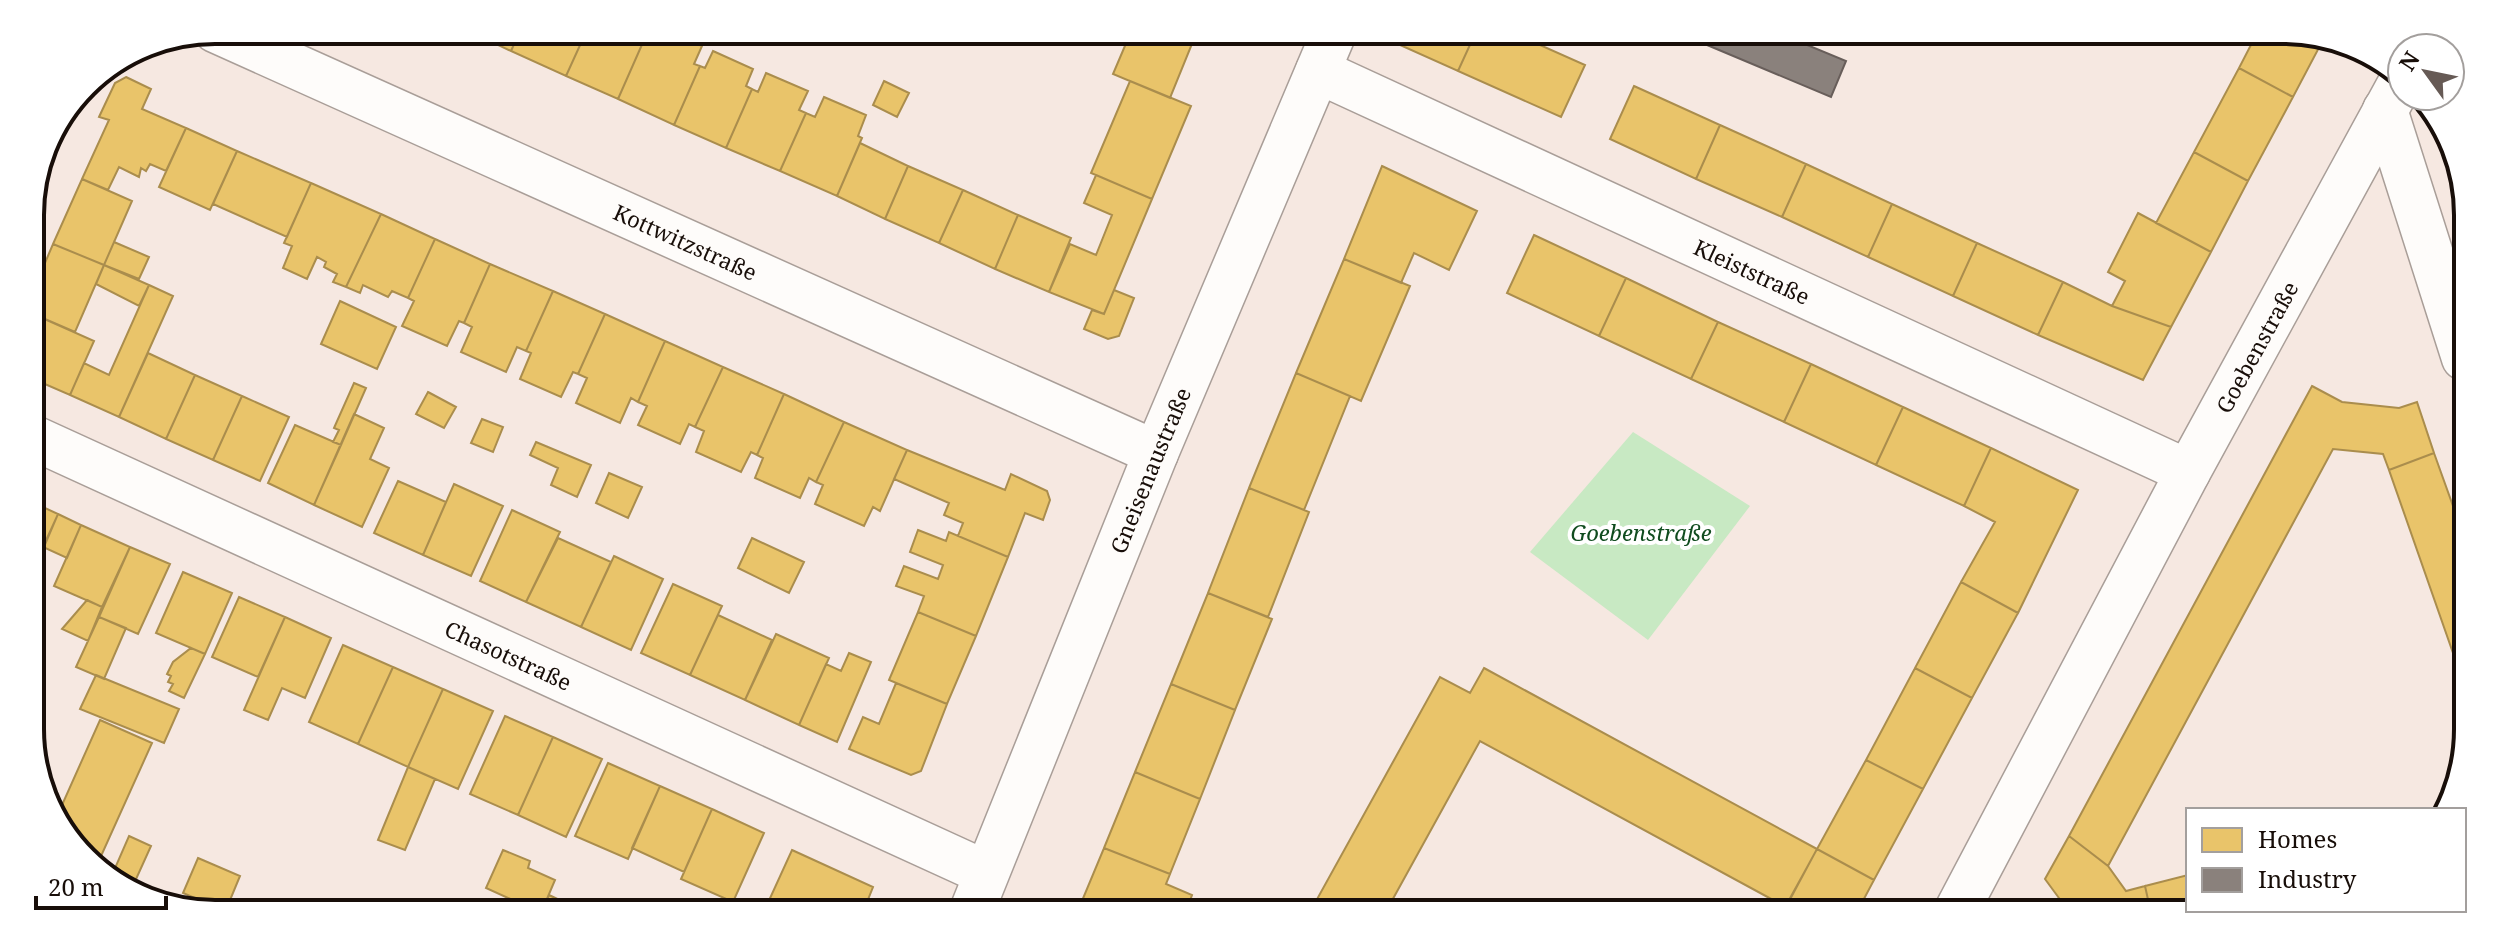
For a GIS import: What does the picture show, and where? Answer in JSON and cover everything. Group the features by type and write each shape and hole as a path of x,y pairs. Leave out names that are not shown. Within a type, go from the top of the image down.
{"street":[{"name":"Kottwitzstraße","path":"246,44 1156,453"},
{"name":"Gneisenaustraße","path":"980,890 1156,453 1325,53"},
{"name":"Kleiststraße","path":"1325,53 2188,472"},
{"name":"Goebenstraße","path":"1962,900 2188,472 2386,108"},
{"path":"2398,112 2454,321"},
{"name":"Chasotstraße","path":"44,443 980,890"}],"green space":[{"name":"Goebenstraße","path":"1633,432 1750,506 1648,640 1530,552"}],"building: Homes":[{"path":"496,44 514,44 511,51"},
{"path":"514,44 581,44 566,76 511,51"},
{"path":"581,44 642,44 618,99 566,76"},
{"path":"642,44 702,46 694,64 700,66 674,125 618,99"},
{"path":"1126,44 1192,44 1170,98 1113,74"},
{"path":"1400,44 1470,44 1458,71"},
{"path":"1470,44 1538,44 1585,65 1561,117 1458,71"},
{"path":"2251,44 2319,48 2293,97 2239,68"},
{"path":"713,51 753,69 746,86 752,89 726,148 674,125 700,66 705,68"},
{"path":"2239,68 2293,97 2248,181 2194,152"},
{"path":"766,73 808,91 799,110 806,113 780,171 726,148 752,89 758,92"},
{"path":"126,77 151,89 142,109 186,128 166,171 150,164 146,171 141,168 139,177 119,167 108,190 82,179 109,120 99,117 115,83"},
{"path":"884,81 909,93 897,117 873,105"},
{"path":"1130,81 1191,106 1152,199 1091,173"},
{"path":"1634,86 1720,125 1696,179 1610,139"},
{"path":"824,97 866,115 858,136 862,138 837,196 780,171 806,113 815,117"},
{"path":"1720,125 1806,164 1782,217 1696,179"},
{"path":"186,128 237,151 210,210 159,187"},
{"path":"860,143 908,166 885,219 837,196"},
{"path":"237,151 311,183 287,237 213,204"},
{"path":"2194,152 2248,181 2211,252 2156,223"},
{"path":"1806,164 1892,204 1868,257 1782,217"},
{"path":"908,166 963,190 939,243 885,219"},
{"path":"1382,166 1477,211 1449,270 1414,253 1401,283 1344,259"},
{"path":"1096,175 1152,199 1104,314 1049,292 1070,244 1096,255 1112,215 1084,203"},
{"path":"82,179 132,201 104,265 53,244"},
{"path":"311,183 381,214 346,287 333,282 337,274 324,267 326,262 317,257 307,279 283,268 292,246 284,243"},
{"path":"963,190 1018,215 995,269 939,243"},
{"path":"1892,204 1977,243 1953,296 1868,257"},
{"path":"2138,213 2211,252 2171,327 2112,306 2125,281 2108,272"},
{"path":"381,214 435,239 408,298 392,291 388,297 363,285 360,293 346,287"},
{"path":"1018,215 1071,238 1049,292 995,269"},
{"path":"1534,235 1626,278 1599,336 1507,293"},
{"path":"435,239 490,264 464,323 459,321 447,346 402,326 414,301 408,298"},
{"path":"114,242 149,257 139,279 104,265"},
{"path":"1977,243 2063,282 2038,335 1953,296"},
{"path":"53,244 104,265 75,332 44,319 44,265"},
{"path":"1344,259 1410,286 1361,401 1296,373"},
{"path":"490,264 553,291 526,351 517,347 506,372 461,352 472,327 464,323"},
{"path":"104,265 149,285 139,306 96,284"},
{"path":"1626,278 1718,322 1691,379 1599,336"},
{"path":"2063,282 2112,306 2171,327 2143,380 2038,335"},
{"path":"149,285 173,296 119,417 70,395 84,363 109,375"},
{"path":"1114,290 1134,298 1119,336 1108,339 1084,329 1092,310 1104,314"},
{"path":"553,291 605,314 578,374 573,372 561,397 520,379 531,353 526,351"},
{"path":"340,301 396,327 377,369 321,344"},
{"path":"605,314 665,341 638,402 631,398 620,423 576,403 587,378 578,374"},
{"path":"44,319 94,341 70,395 44,384"},
{"path":"1718,322 1811,364 1784,422 1691,379"},
{"path":"665,341 723,367 695,427 689,424 680,444 638,425 647,406 638,402"},
{"path":"148,353 195,375 166,439 119,417"},
{"path":"1811,364 1903,407 1876,465 1784,422"},
{"path":"723,367 784,394 757,455 751,452 741,472 696,452 704,431 695,427"},
{"path":"1296,373 1350,396 1304,510 1249,488"},
{"path":"195,375 242,396 213,460 166,439"},
{"path":"354,383 366,388 341,445 333,442 339,430 334,428"},
{"path":"2312,386 2342,402 2399,408 2417,402 2434,453 2389,470 2383,454 2333,449 2108,866 2069,836"},
{"path":"428,392 456,407 444,428 416,414"},
{"path":"784,394 844,422 816,482 809,478 800,498 755,478 763,458 757,455"},
{"path":"242,396 289,417 260,481 213,460"},
{"path":"1903,407 1991,448 1964,506 1876,465"},
{"path":"354,414 384,428 370,459 389,468 362,527 314,505"},
{"path":"482,419 503,427 493,452 471,443"},
{"path":"844,422 907,450 880,511 873,507 864,526 815,504 823,485 816,482"},
{"path":"295,425 341,445 314,505 268,483"},
{"path":"536,442 591,465 577,497 551,485 558,468 530,455"},
{"path":"1991,448 2078,490 2018,613 1961,582 1995,522 1964,506"},
{"path":"907,450 1005,490 1011,474 1047,491 1050,500 1043,520 1025,513 1008,557 958,536 963,523 944,515 949,503 894,479"},
{"path":"2434,453 2454,509 2454,656 2389,470"},
{"path":"609,473 642,487 628,518 596,503"},
{"path":"398,481 446,502 423,555 374,533"},
{"path":"454,484 503,506 471,576 423,555"},
{"path":"1249,488 1309,512 1268,617 1208,593"},
{"path":"44,508 58,514 44,547"},
{"path":"512,510 560,532 526,602 480,581"},
{"path":"58,514 81,525 67,558 44,545"},
{"path":"81,525 130,547 102,607 54,586"},
{"path":"918,530 946,541 949,532 1008,557 976,636 918,612 924,596 896,586 904,566 938,579 943,565 910,552"},
{"path":"558,538 611,562 581,627 526,602"},
{"path":"752,538 804,562 789,593 738,568"},
{"path":"130,547 170,564 138,634 99,617"},
{"path":"614,556 663,579 631,650 581,627"},
{"path":"183,572 232,593 205,654 156,633"},
{"path":"1961,582 2018,613 1972,698 1915,668"},
{"path":"673,584 722,606 690,675 641,653"},
{"path":"1208,593 1272,619 1235,710 1171,684"},
{"path":"239,597 285,617 258,677 212,657"},
{"path":"87,600 102,607 88,641 62,629"},
{"path":"918,612 976,636 947,704 889,680"},
{"path":"718,615 772,640 745,700 690,675"},
{"path":"99,617 126,628 104,679 76,667"},
{"path":"285,617 331,638 305,698 282,688 268,720 244,710"},
{"path":"776,634 829,658 799,725 745,700"},
{"path":"343,645 393,667 358,744 309,722"},
{"path":"191,648 205,654 184,698 169,691 173,684 168,682 171,676 167,674 173,662"},
{"path":"849,653 871,662 837,742 799,725 826,664 841,671"},
{"path":"393,667 443,689 408,767 358,744"},
{"path":"1484,668 1817,849 1790,900 1773,900 1480,741 1392,900 1317,900 1440,677 1470,693"},
{"path":"1915,668 1972,698 1923,789 1866,760"},
{"path":"96,675 179,709 164,743 80,709"},
{"path":"896,683 947,704 921,771 911,775 849,749 863,717 879,724"},
{"path":"1171,684 1235,710 1200,799 1135,772"},
{"path":"443,689 493,711 458,789 408,767"},
{"path":"505,716 553,737 518,815 470,794"},
{"path":"100,720 152,743 101,857 86,842 62,805"},
{"path":"553,737 602,759 566,837 518,815"},
{"path":"1866,760 1923,789 1874,880 1817,849"},
{"path":"608,763 660,786 628,859 575,836"},
{"path":"408,767 435,779 405,850 378,840"},
{"path":"1135,772 1200,799 1170,874 1104,848"},
{"path":"660,786 712,809 684,872 632,848"},
{"path":"712,809 764,833 734,900 681,879"},
{"path":"129,836 151,846 136,880 115,868"},
{"path":"2069,836 2108,866 2126,891 2145,886 2148,900 2060,900 2045,879"},
{"path":"1104,848 1170,874 1166,884 1192,895 1190,900 1082,900"},
{"path":"1817,849 1874,880 1863,900 1789,900"},
{"path":"503,850 530,861 528,868 555,880 547,900 513,900 486,888"},
{"path":"792,850 873,887 868,900 769,900"},
{"path":"198,858 240,876 230,900 197,899 183,893"},
{"path":"2186,876 2186,900 2148,900 2145,886"}],"building: Industry":[{"path":"1705,44 1805,44 1846,61 1831,97"}]}
